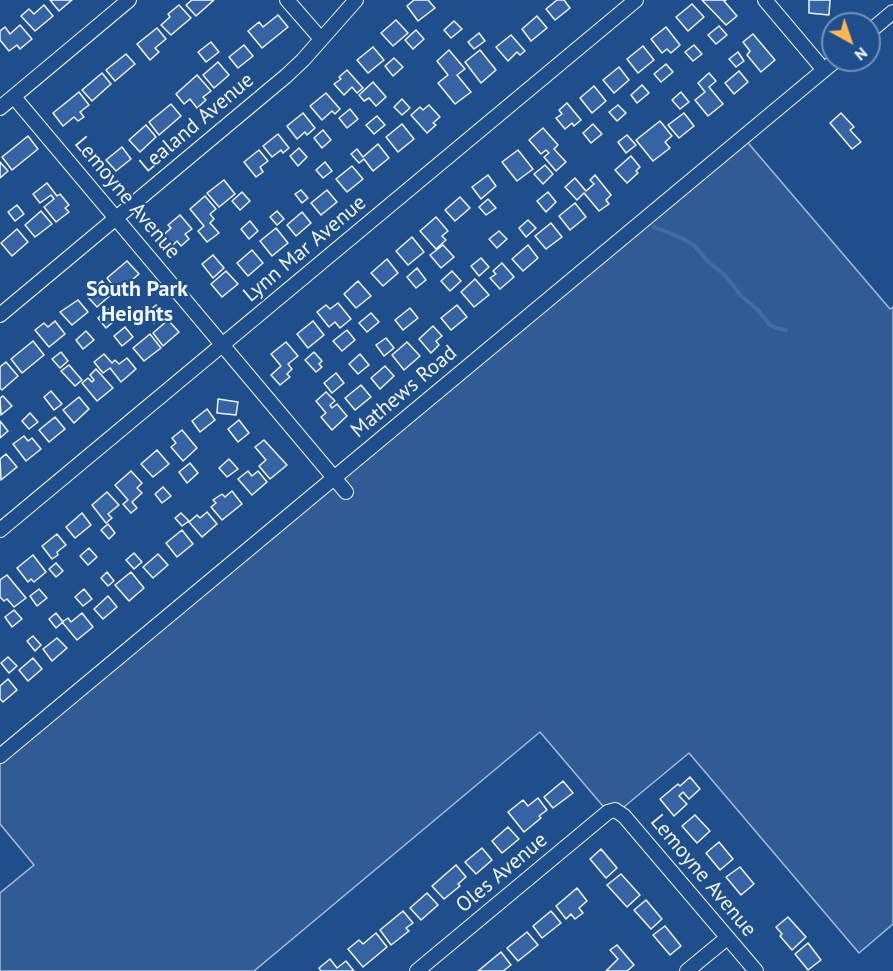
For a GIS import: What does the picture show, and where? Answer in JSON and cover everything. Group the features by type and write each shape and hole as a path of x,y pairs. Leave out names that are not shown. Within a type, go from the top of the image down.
{"street":[{"path":"0,108 129,0"},
{"path":"287,0 321,39"},
{"name":"Lealand Avenue","path":"0,315 285,76 356,0"},
{"name":"Lynn Mar Avenue","path":"0,530 636,0"},
{"path":"765,0 821,66"},
{"path":"881,22 893,12"},
{"name":"Mathews Road","path":"0,756 822,72"},
{"name":"Lemoyne Avenue","path":"14,96 345,492"},
{"name":"Lemoyne Avenue","path":"615,810 624,816 756,971"},
{"name":"Oles Avenue","path":"417,971 608,812 615,810"},
{"path":"687,971 727,938"}],"shaded area":[{"path":"743,137 890,309 893,307 893,924 859,953 689,753 619,811 608,812 540,732 254,971 0,971 0,893 34,865 0,824 0,756"}],"building":[{"path":"50,0 72,0 59,11"},
{"path":"192,0 214,0 196,16 186,5"},
{"path":"414,0 428,0 435,8 418,21 407,6"},
{"path":"557,0 564,0 570,8 555,20 546,9"},
{"path":"702,0 726,0 724,1 737,16 726,25"},
{"path":"809,0 830,0 829,12 809,13"},
{"path":"692,4 704,17 688,31 676,17"},
{"path":"44,5 53,16 35,31 21,16 29,9 34,14"},
{"path":"179,5 191,18 171,35 161,25 170,17 168,14"},
{"path":"278,15 288,27 262,48 248,31 259,22 263,27"},
{"path":"537,16 547,28 531,41 522,29"},
{"path":"396,20 408,33 393,46 381,33"},
{"path":"454,21 462,29 451,38 444,30"},
{"path":"20,25 32,39 20,49 17,45 9,51 0,40 0,31 5,27 10,34"},
{"path":"719,26 727,35 716,44 708,35"},
{"path":"666,27 680,45 671,53 667,49 662,53 651,39"},
{"path":"157,28 166,39 155,48 159,52 150,60 137,44"},
{"path":"416,30 424,39 413,49 405,40"},
{"path":"479,33 485,41 474,49 468,42"},
{"path":"753,34 775,60 761,72 747,55 750,51 743,42"},
{"path":"511,35 525,51 520,55 517,52 508,61 496,47"},
{"path":"211,42 219,52 206,62 198,52"},
{"path":"244,45 253,56 238,68 229,57"},
{"path":"694,45 702,54 693,61 685,52"},
{"path":"643,46 654,60 638,73 627,59"},
{"path":"373,47 384,60 368,73 357,60"},
{"path":"449,50 465,69 457,75 471,92 455,104 438,83 448,75 437,61"},
{"path":"480,50 496,70 481,83 465,62"},
{"path":"738,52 744,61 736,67 729,59"},
{"path":"126,54 135,64 115,81 106,70"},
{"path":"394,58 403,67 393,76 385,66"},
{"path":"218,62 229,75 214,88 203,75"},
{"path":"666,64 673,72 661,82 654,74"},
{"path":"619,67 629,80 614,93 603,80"},
{"path":"347,70 363,88 357,93 352,87 344,95 334,84"},
{"path":"739,71 748,82 734,94 725,83"},
{"path":"102,73 111,84 92,101 82,90"},
{"path":"709,73 716,81 709,87 723,104 708,116 695,100 705,92 698,83"},
{"path":"197,75 211,91 203,97 206,100 197,108 190,99 184,104 176,94"},
{"path":"373,82 386,97 376,106 369,98 364,101 359,95"},
{"path":"642,85 649,93 637,103 631,95"},
{"path":"594,86 606,101 592,113 580,98"},
{"path":"79,92 89,105 80,112 84,117 78,121 74,117 63,126 53,113"},
{"path":"681,92 689,102 680,109 672,100"},
{"path":"326,93 340,109 335,114 332,111 322,120 310,106"},
{"path":"402,99 410,108 402,115 394,107"},
{"path":"567,103 581,120 565,129 556,118 562,114 559,110"},
{"path":"171,104 181,116 159,135 149,122"},
{"path":"429,105 440,117 433,123 436,125 427,133 411,115 420,107 423,110"},
{"path":"618,105 626,113 617,121 609,112"},
{"path":"350,109 358,119 347,128 339,118"},
{"path":"303,113 315,128 307,135 305,132 297,139 287,126"},
{"path":"684,113 694,126 679,138 668,125"},
{"path":"841,113 854,127 850,130 861,142 852,149 830,123"},
{"path":"377,116 385,125 374,134 366,125"},
{"path":"660,121 672,136 665,142 670,148 653,161 636,140"},
{"path":"402,124 414,139 398,152 386,137"},
{"path":"593,124 602,134 591,143 583,133"},
{"path":"146,125 156,137 140,152 129,140"},
{"path":"543,128 558,145 554,149 566,162 556,171 544,157 549,153 546,150 541,154 529,140"},
{"path":"323,130 331,140 322,148 314,138"},
{"path":"278,134 289,148 283,153 281,150 272,157 263,146"},
{"path":"627,135 636,145 626,153 618,142"},
{"path":"28,136 38,149 12,170 2,157"},
{"path":"378,144 389,158 373,171 364,159 359,163 351,154 357,149 363,157"},
{"path":"122,147 131,159 116,171 106,160"},
{"path":"299,148 307,157 298,166 290,156"},
{"path":"259,150 268,161 260,167 263,172 256,177 244,162"},
{"path":"518,150 533,169 517,181 502,162"},
{"path":"631,156 640,167 636,171 638,173 627,183 615,170"},
{"path":"0,162 8,171 0,178"},
{"path":"325,162 332,171 323,178 316,170"},
{"path":"545,165 553,174 543,184 534,174"},
{"path":"352,166 363,179 347,192 336,179"},
{"path":"488,175 496,186 481,199 472,187"},
{"path":"595,175 611,195 606,200 609,204 599,211 584,193 577,200 565,187 575,178 586,191 594,184 590,180"},
{"path":"224,180 235,194 219,207 207,193"},
{"path":"47,183 57,196 60,194 69,205 65,208 69,212 56,222 44,207 54,199 51,195 40,203 33,194"},
{"path":"301,190 308,198 302,203 295,194"},
{"path":"327,190 337,202 321,215 311,203"},
{"path":"242,192 250,201 240,210 232,201"},
{"path":"548,192 556,202 546,212 537,201"},
{"path":"205,196 216,209 210,214 214,219 210,223 219,233 207,242 198,231 204,226 190,209"},
{"path":"460,197 470,208 455,221 445,210"},
{"path":"488,199 496,208 486,215 479,207"},
{"path":"575,203 586,217 570,230 559,216"},
{"path":"17,205 24,214 15,221 8,212"},
{"path":"41,211 52,224 35,237 25,225"},
{"path":"277,211 284,219 277,225 270,217"},
{"path":"302,212 311,223 296,236 287,225"},
{"path":"180,215 192,229 185,234 189,239 181,246 177,241 169,249 160,238 171,228 168,225"},
{"path":"436,217 448,231 442,236 446,240 436,249 420,231"},
{"path":"528,220 536,228 526,237 519,228"},
{"path":"250,221 258,231 249,239 241,229"},
{"path":"551,223 562,237 546,249 535,236"},
{"path":"276,228 288,243 272,256 260,241"},
{"path":"17,229 28,242 12,256 1,243"},
{"path":"499,231 507,239 497,248 489,239"},
{"path":"412,237 424,252 408,265 396,251"},
{"path":"443,245 454,257 441,268 430,255"},
{"path":"528,245 538,258 523,271 512,259"},
{"path":"252,250 263,263 248,276 237,263"},
{"path":"213,255 224,268 213,278 202,264"},
{"path":"481,258 489,267 479,276 471,266"},
{"path":"387,259 398,273 383,286 371,273"},
{"path":"127,261 139,274 118,292 107,278"},
{"path":"502,263 514,277 500,289 490,278 496,274 493,271"},
{"path":"417,268 426,280 416,288 407,277"},
{"path":"226,271 238,284 222,297 211,284"},
{"path":"452,271 461,281 450,291 441,281"},
{"path":"475,279 489,295 474,307 461,292"},
{"path":"102,281 113,293 97,307 86,295"},
{"path":"358,281 371,296 356,308 344,294"},
{"path":"78,300 88,312 72,325 60,312"},
{"path":"338,303 351,319 340,328 335,322 329,327 317,312 326,305 330,309"},
{"path":"156,305 164,314 154,323 146,314"},
{"path":"457,305 467,317 451,330 441,318"},
{"path":"111,307 119,317 106,328 98,318"},
{"path":"410,308 418,318 403,330 395,320"},
{"path":"371,313 379,322 367,332 359,323"},
{"path":"168,320 179,332 163,346 153,333"},
{"path":"55,321 65,334 49,347 35,330 44,323 48,327"},
{"path":"313,321 324,335 308,348 297,334"},
{"path":"433,326 442,336 436,341 439,345 431,353 419,339"},
{"path":"125,327 133,337 122,346 114,336"},
{"path":"347,330 355,340 342,351 333,341"},
{"path":"86,331 94,340 83,349 76,340"},
{"path":"150,334 161,348 144,361 133,348"},
{"path":"386,338 394,348 384,356 376,345"},
{"path":"33,341 44,355 22,373 11,359"},
{"path":"286,342 298,356 288,364 292,369 287,374 290,377 280,385 271,375 281,366 271,354"},
{"path":"407,342 420,356 404,370 392,355"},
{"path":"61,352 68,361 60,368 52,359"},
{"path":"314,352 322,361 319,364 322,367 316,372 305,360"},
{"path":"104,354 112,363 115,360 119,364 127,358 136,369 121,382 110,368 103,373 94,362"},
{"path":"360,354 369,365 358,374 349,364"},
{"path":"6,362 18,376 2,390 0,388 0,367"},
{"path":"69,365 82,380 75,386 61,371"},
{"path":"385,366 394,376 380,389 371,378"},
{"path":"96,369 113,388 97,401 82,383 88,378 92,382 94,380 90,375"},
{"path":"336,373 344,383 332,393 324,383"},
{"path":"361,385 371,397 355,410 345,398"},
{"path":"51,391 62,404 54,410 44,397"},
{"path":"326,392 335,401 330,405 332,408 337,404 347,416 332,430 321,417 326,413 316,401"},
{"path":"3,396 12,406 1,415 0,398"},
{"path":"79,397 89,409 74,423 63,410"},
{"path":"218,399 238,402 236,415 217,413"},
{"path":"207,409 215,420 200,432 192,421"},
{"path":"30,413 38,422 29,429 22,421"},
{"path":"55,417 65,429 49,442 39,430"},
{"path":"239,420 249,433 238,442 228,429"},
{"path":"0,421 8,431 0,438"},
{"path":"182,430 197,448 183,461 171,447 176,443 172,438"},
{"path":"24,436 28,441 32,438 41,449 26,461 13,444"},
{"path":"264,440 287,465 270,479 259,466 266,460 255,447"},
{"path":"157,450 169,464 153,477 141,464"},
{"path":"6,454 17,467 1,480 0,459"},
{"path":"229,459 238,469 227,477 219,468"},
{"path":"190,463 198,473 187,483 179,472"},
{"path":"131,471 142,483 137,488 142,493 132,502 137,508 131,513 123,504 128,500 115,485"},
{"path":"248,471 252,476 258,471 267,482 252,495 238,479"},
{"path":"163,487 171,496 162,503 155,494"},
{"path":"232,491 242,504 222,520 211,507 216,503 213,500 222,494 225,497"},
{"path":"107,492 119,505 108,514 112,518 106,523 92,505"},
{"path":"207,512 217,524 202,537 189,522 197,515 200,518"},
{"path":"82,513 91,525 75,538 66,527"},
{"path":"181,513 189,521 182,526 175,518"},
{"path":"108,524 115,533 109,539 101,530"},
{"path":"182,530 193,544 177,557 166,543"},
{"path":"57,534 66,545 52,559 42,546"},
{"path":"89,548 97,557 88,565 80,556"},
{"path":"134,553 142,562 134,569 126,560"},
{"path":"158,554 168,565 153,578 143,567"},
{"path":"33,555 46,572 34,582 31,579 28,582 17,568"},
{"path":"56,563 63,571 56,577 49,569"},
{"path":"107,572 114,581 108,586 101,578"},
{"path":"131,572 144,588 129,601 115,585"},
{"path":"7,575 26,598 14,607 7,599 4,601 0,597 0,580"},
{"path":"39,589 47,598 37,606 30,596"},
{"path":"84,589 92,599 83,606 75,597"},
{"path":"108,596 117,607 103,619 94,609"},
{"path":"14,610 22,619 12,627 5,617"},
{"path":"56,613 63,622 56,628 49,619"},
{"path":"82,613 93,627 77,640 62,622 68,618 71,622"},
{"path":"33,636 41,645 35,651 27,641"},
{"path":"57,638 67,648 52,661 43,649"},
{"path":"8,657 17,666 9,673 1,663"},
{"path":"33,658 42,669 28,681 19,670"},
{"path":"8,679 17,690 3,702 0,699 0,686"},
{"path":"690,777 700,789 689,799 683,792 679,796 687,804 674,816 660,799"},
{"path":"563,781 573,793 553,808 544,797"},
{"path":"538,798 547,810 524,832 508,812 523,800 528,806"},
{"path":"695,815 710,831 697,843 682,826"},
{"path":"508,827 519,839 502,853 492,841"},
{"path":"719,842 733,859 720,870 706,853"},
{"path":"482,848 492,860 476,874 465,862"},
{"path":"601,849 617,868 606,878 590,859"},
{"path":"456,865 466,877 458,884 460,886 444,899 432,886"},
{"path":"740,867 754,884 741,895 726,877"},
{"path":"621,874 640,895 627,907 607,885"},
{"path":"577,888 587,901 579,908 583,913 575,919 571,914 566,919 556,906"},
{"path":"427,893 438,905 421,920 410,908"},
{"path":"646,900 662,919 651,929 634,910"},
{"path":"403,911 413,923 406,928 409,931 391,945 380,930"},
{"path":"551,911 561,923 542,938 533,926"},
{"path":"788,917 806,937 792,950 780,936 782,934 776,927"},
{"path":"665,926 681,946 670,955 653,935"},
{"path":"527,932 538,945 518,961 507,948"},
{"path":"376,933 387,947 363,967 348,949 359,940 363,944"},
{"path":"808,943 821,960 808,970 795,954"},
{"path":"617,945 634,965 627,971 606,971 618,959 610,950"},
{"path":"501,952 511,965 503,971 478,971"},
{"path":"330,959 337,968 346,961 354,971 321,971 319,968"}],"waterway":[{"path":"654,227 695,246 707,261 725,275 741,296 757,309 769,324 786,330"}],"district":[{"name":"South Park Heights","path":"137,302"}]}
